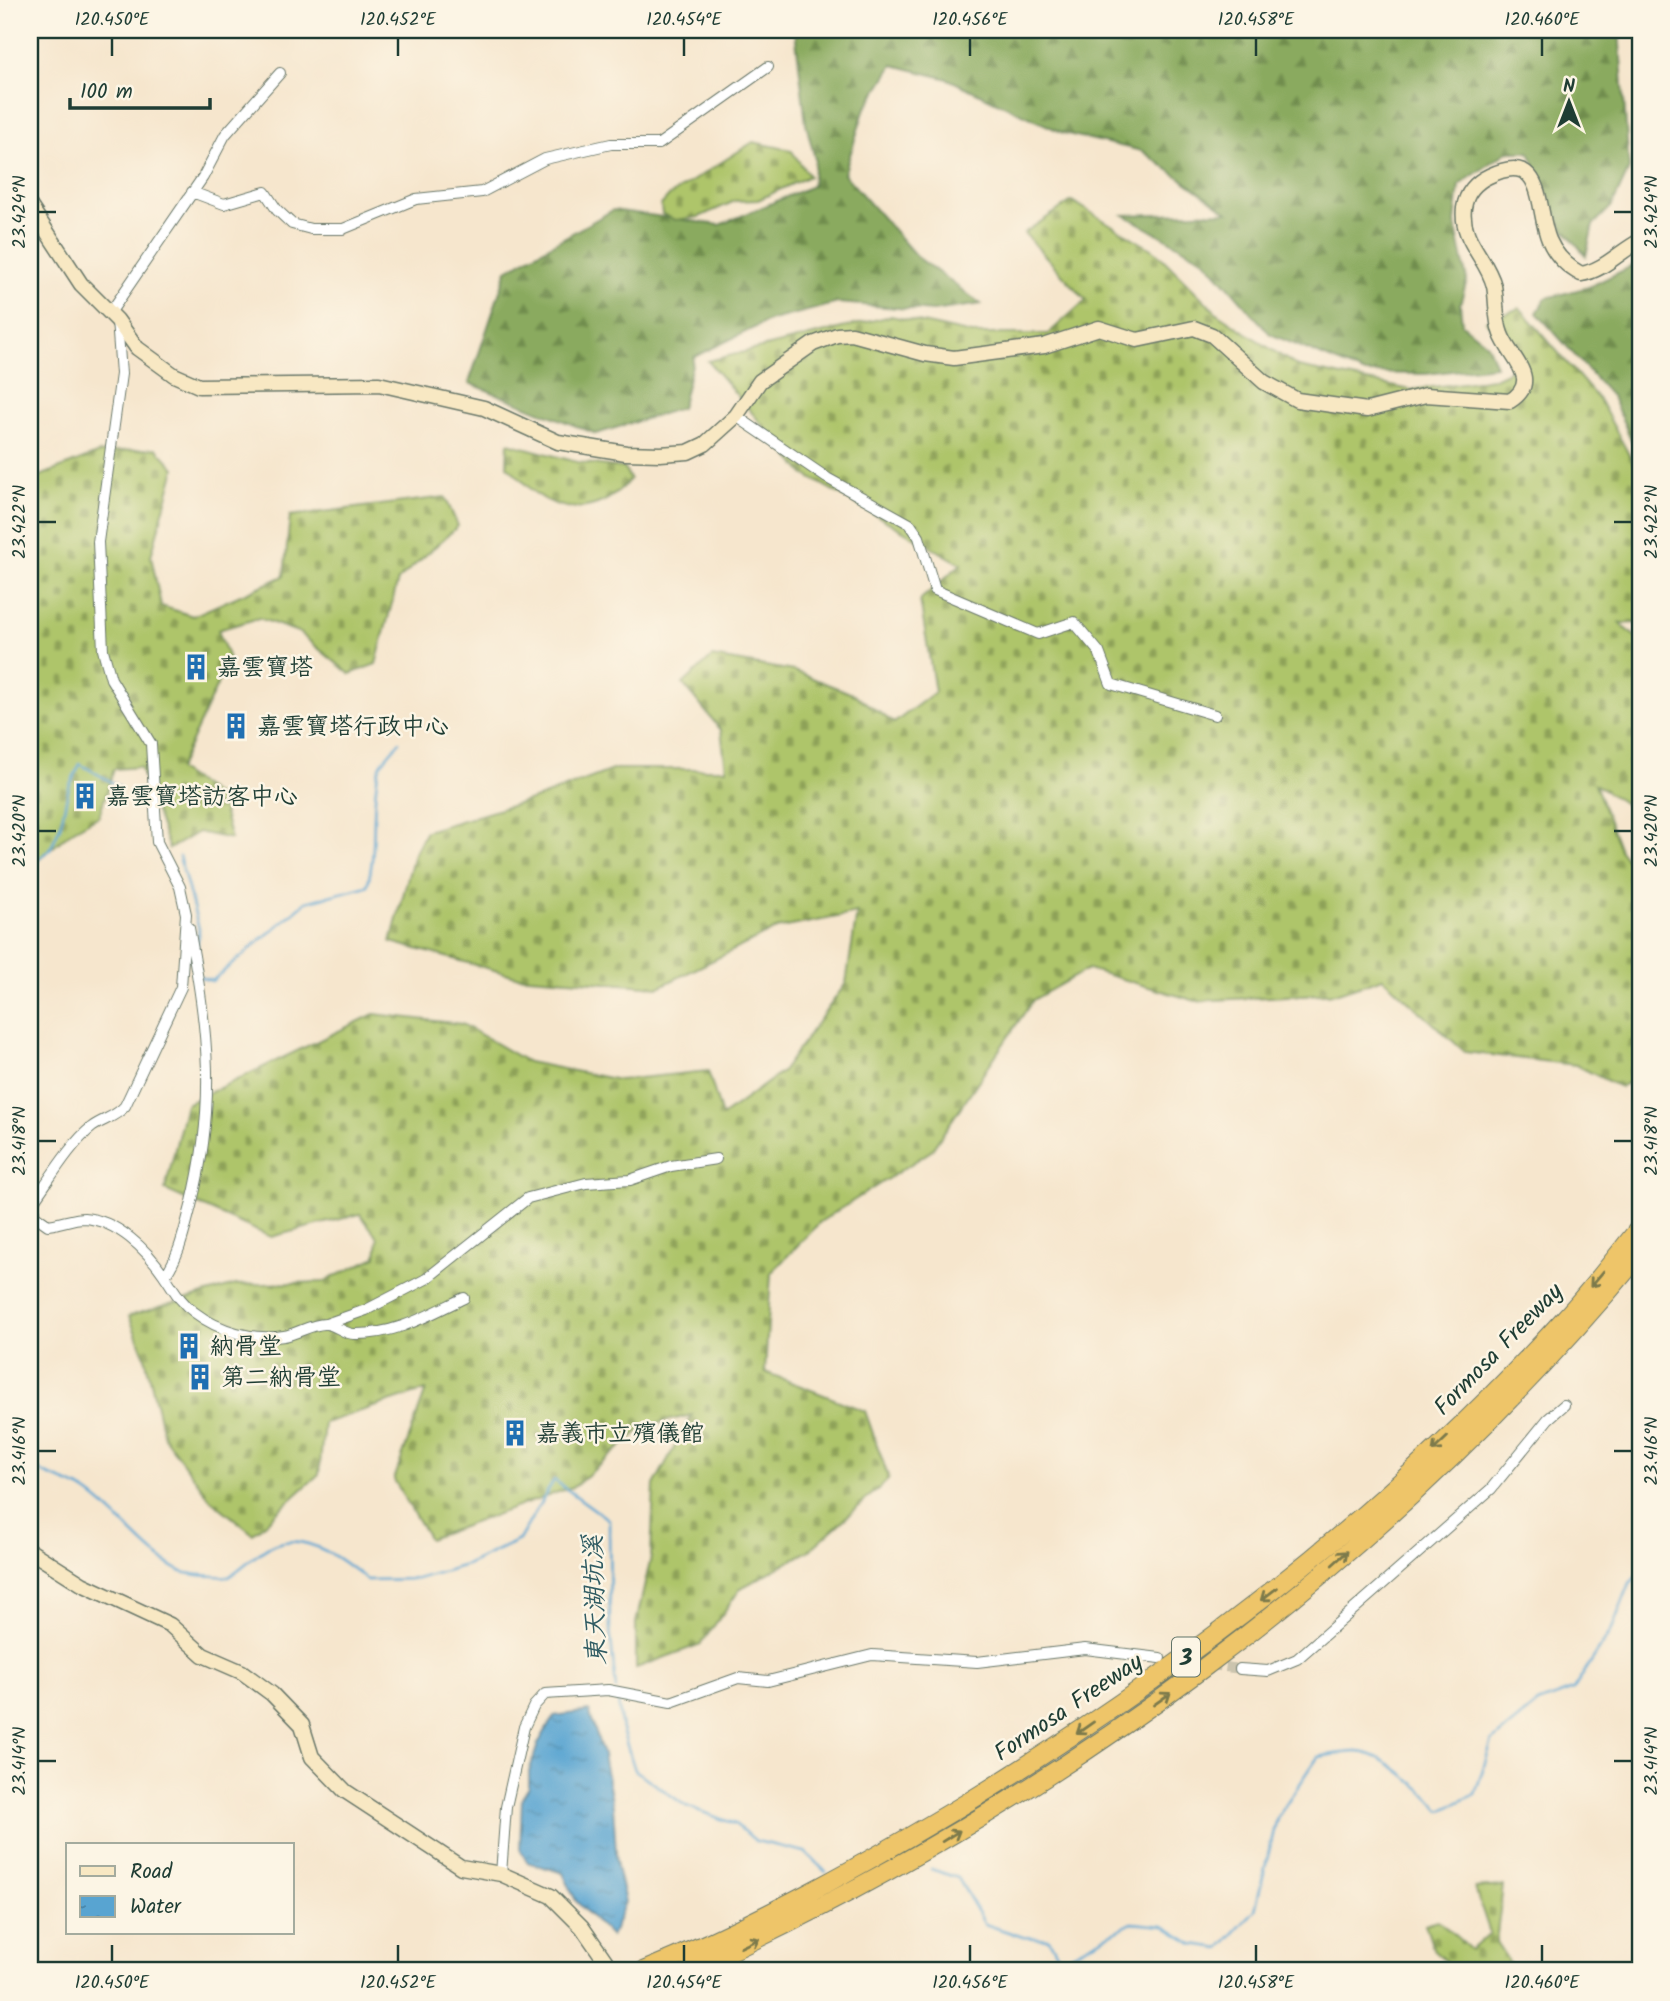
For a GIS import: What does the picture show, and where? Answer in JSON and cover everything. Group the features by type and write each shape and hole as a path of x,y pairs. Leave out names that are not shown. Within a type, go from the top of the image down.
{"highway":[{"name":"Formosa Freeway","path":"643,1971 748,1923 899,1844 1062,1744 1177,1664 1299,1571 1440,1445 1564,1320 1640,1227"},
{"name":"Formosa Freeway","path":"688,1971 909,1862 1062,1768 1189,1680 1311,1584 1452,1458 1573,1336 1640,1254"}],"street":[{"path":"30,33 34,30"},
{"path":"192,192 224,204 265,192 292,224 334,231 416,199 482,192 545,159 611,144 659,144 768,66"},
{"path":"165,1276 178,1255 197,1180 206,1119 206,1025 180,887 157,842 151,744 111,680 103,650 97,542 121,374 113,317 225,135 280,74"},
{"path":"30,206 81,284 113,317 137,348 174,375 199,386 379,384 484,408 558,442 626,453 688,452 705,444 736,416 760,381 813,344 837,335 852,334 925,354 954,358 1044,346 1099,328 1138,340 1184,329 1203,330 1235,354 1264,382 1297,400 1330,407 1367,410 1426,395 1510,401 1519,395 1524,382 1522,367 1501,334 1493,284 1470,245 1464,207 1466,198 1475,185 1497,172 1510,170 1522,171 1533,179 1540,192 1549,240 1561,260 1581,274 1599,270 1610,258 1640,241"},
{"path":"736,416 827,478 910,524 919,537 935,590 1038,634 1074,622 1099,652 1111,684 1215,715"},
{"path":"186,914 181,987 125,1106 119,1113 91,1127 81,1139 33,1202 32,1218 48,1225 82,1218 102,1223 138,1245 165,1276 175,1295 195,1313 225,1329 252,1337 284,1336 326,1324 366,1310 426,1279 528,1198 586,1183 630,1180 671,1166 716,1159"},
{"path":"326,1324 351,1335 388,1332 417,1322 464,1298"},
{"path":"1240,1670 1268,1671 1297,1659 1491,1489 1548,1419 1564,1405"},
{"path":"30,1551 82,1584 170,1625 203,1655 242,1672 272,1694 302,1725 312,1757 345,1791 461,1867 501,1874 551,1896 582,1927 609,1966"},
{"path":"501,1874 506,1807 524,1727 534,1706 545,1694 608,1690 671,1702 737,1678 768,1681 872,1655 977,1662 1085,1648 1160,1658"}],"green space":[{"path":"795,30 1619,30 1629,169 1612,206 1593,225 1586,256 1562,227 1529,152 1507,152 1459,185 1455,223 1467,280 1460,304 1462,324 1487,344 1496,366 1426,374 1363,373 1270,334 1206,261 1124,215 1228,212 1142,151 1063,133 948,79 893,65 864,111 844,174 916,256 981,304 933,311 838,303 768,321 694,357 681,408 596,434 469,383 507,270 613,210 720,225 812,186 815,159 806,124"},
{"path":"753,142 791,150 809,176 758,200 735,201 699,217 675,220 662,214 661,205 669,196"},
{"path":"1072,201 1156,252 1218,314 1298,367 1411,390 1492,379 1522,365 1486,321 1520,308 1600,401 1634,464 1640,469 1640,623 1620,623 1640,641 1640,814 1595,784 1620,850 1640,877 1640,1076 1620,1087 1576,1065 1465,1052 1383,978 1338,993 1196,1001 1088,969 1033,1000 931,1151 820,1222 771,1273 765,1372 865,1411 889,1479 810,1550 741,1588 701,1644 636,1668 636,1623 651,1557 654,1485 692,1415 645,1426 575,1486 429,1539 394,1480 426,1390 324,1423 319,1474 253,1534 211,1500 164,1437 145,1357 129,1316 235,1285 323,1282 376,1257 378,1238 360,1214 271,1237 165,1190 186,1104 374,1014 462,1024 528,1062 619,1080 708,1071 722,1116 782,1072 846,983 857,913 776,929 659,987 516,976 391,942 414,854 426,831 541,797 615,769 726,769 721,730 683,684 712,657 794,671 855,695 894,723 935,692 920,600 961,564 804,474 708,361 891,316 972,334 1048,334 1086,300 1024,233"},
{"path":"1640,262 1640,459 1612,397 1537,313 1546,298 1589,287"},
{"path":"508,443 577,462 624,468 630,479 620,490 598,504 573,508 561,506 535,493 507,466"},
{"path":"156,448 175,468 151,556 161,606 193,616 284,576 290,516 445,497 458,526 398,580 376,664 350,674 298,632 259,618 218,630 229,659 178,770 219,797 231,839 198,832 169,849 140,767 114,769 99,816 72,831 30,867 30,480 99,453"},
{"path":"1503,1886 1496,1942 1515,1971 1456,1971 1434,1951 1425,1924 1438,1920 1471,1950 1490,1933 1475,1888"}],"water":[{"path":"589,1711 603,1755 613,1806 617,1867 625,1902 611,1937 576,1901 563,1873 527,1862 520,1849 522,1798 529,1787 529,1772 538,1744 554,1716"}],"waterway":[{"path":"200,977 212,981 306,902 367,886 372,858 379,769 399,742"},
{"path":"30,865 50,850 60,827 69,787 80,764 120,787"},
{"path":"179,856 199,929 197,947"},
{"name":"東天湖坑溪","path":"30,1464 88,1493 155,1554 180,1571 229,1577 266,1549 279,1543 291,1542 315,1546 326,1551 367,1580 417,1579 466,1565 519,1540 554,1480 609,1520 610,1629 616,1689"},
{"name":"東天湖坑溪","path":"931,1869 958,1878 985,1924 1023,1937 1049,1939 1060,1960 1132,1923 1164,1926 1193,1944 1220,1948 1255,1910 1277,1818 1318,1757 1356,1752 1379,1758 1414,1783 1441,1811 1475,1794 1492,1741 1538,1703 1573,1690 1612,1629 1630,1583 1640,1573"},
{"name":"東天湖坑溪","path":"617,1695 622,1730 635,1770 686,1806 735,1824 756,1841 805,1852 826,1872"}],"tunnel":[{"path":"1181,1661 1240,1669"}],"place":[{"name":"嘉雲寶塔","path":"196,667"},
{"name":"嘉雲寶塔行政中心","path":"236,726"},
{"name":"嘉雲寶塔訪客中心","path":"85,796"},
{"name":"納骨堂","path":"189,1346"},
{"name":"第二納骨堂","path":"200,1377"},
{"name":"嘉義市立殯儀館","path":"515,1433"}]}
